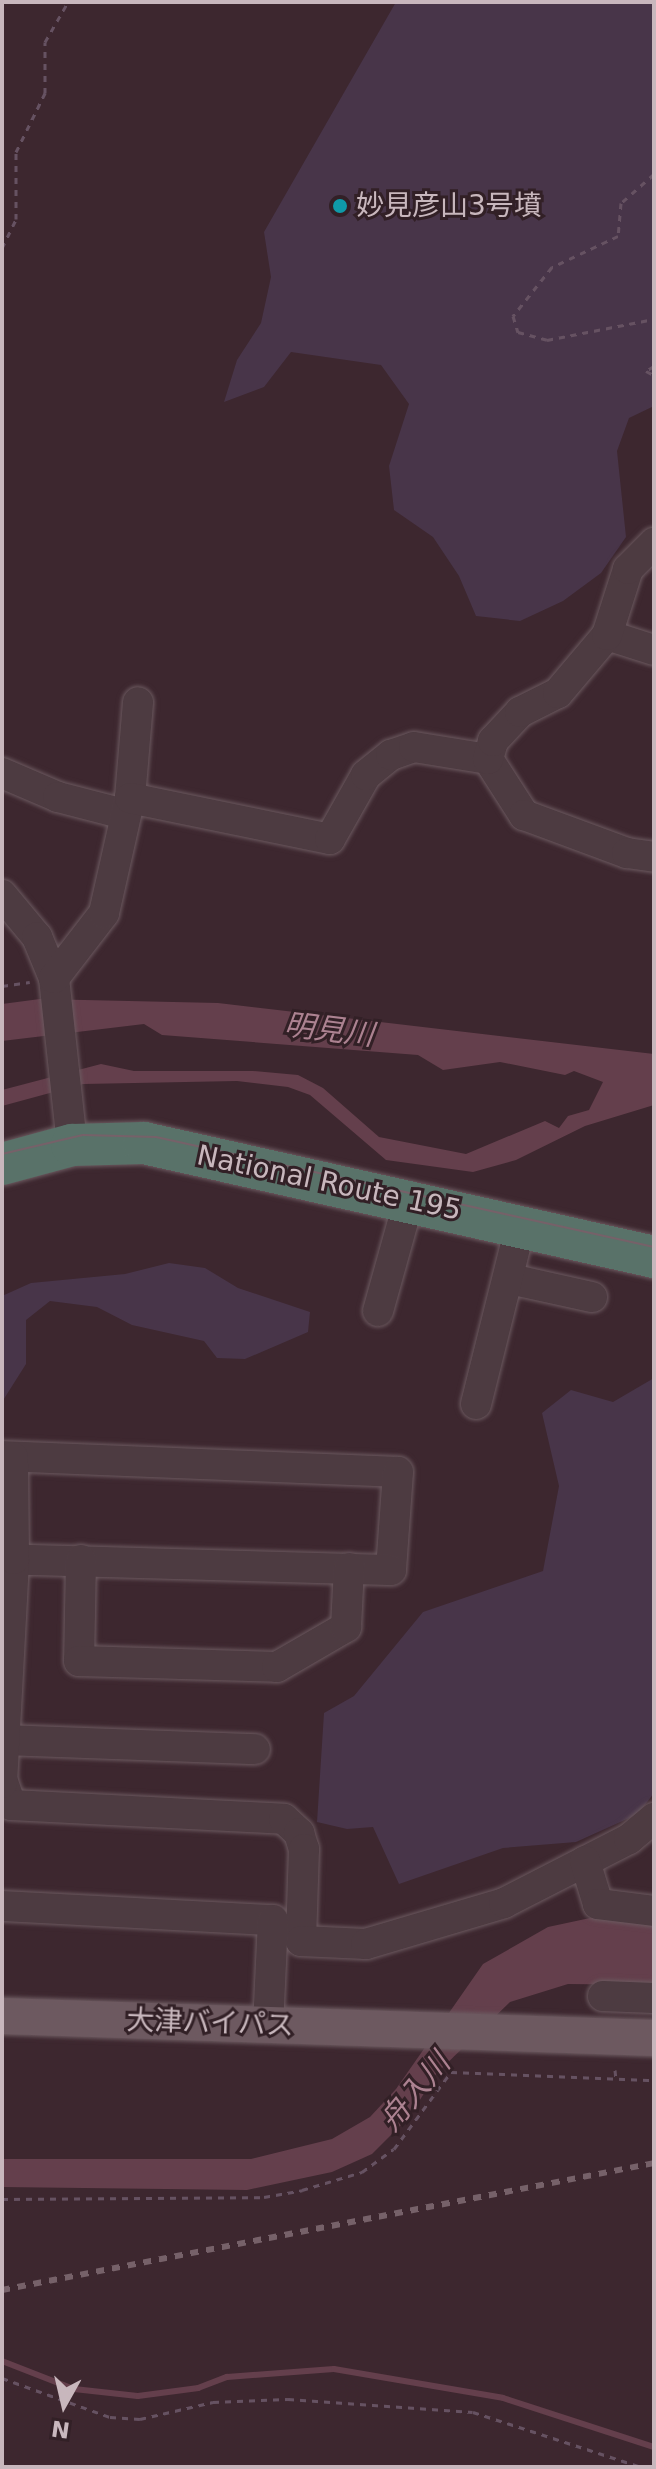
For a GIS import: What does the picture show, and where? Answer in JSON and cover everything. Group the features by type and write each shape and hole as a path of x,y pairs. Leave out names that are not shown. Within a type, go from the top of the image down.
{"highway":[{"name":"National Route 195","path":"2,1164 72,1145 144,1143 521,1224 654,1257"}],"main road":[{"name":"大津バイパス","path":"2,2016 654,2038"}],"street":[{"path":"488,759 493,741 520,712 558,693 607,635 628,569 654,543"},
{"path":"607,635 654,650"},
{"path":"55,985 104,913 127,806 138,702"},
{"path":"2,773 58,797 330,839 366,775 391,755 414,747 488,759 524,815 627,853 654,857"},
{"path":"2,895 37,937 55,985 63,1096 72,1145"},
{"path":"378,1311 409,1200"},
{"path":"476,1404 510,1279 521,1224"},
{"path":"510,1279 592,1297"},
{"path":"8,1559 391,1570 398,1472 7,1456 3,1782 11,1805 284,1819 299,1833 304,1849 301,1941 366,1944 504,1903 629,1839 654,1818"},
{"path":"81,1560 79,1661 140,1663 277,1667 346,1627 349,1568"},
{"path":"5,1728 255,1749"},
{"path":"585,1861 598,1904 654,1911"},
{"path":"2,1906 273,1920 268,2025"},
{"path":"603,1996 654,1998"}],"path":[{"path":"2,248 16,219 16,152 45,93 45,42 68,2"},
{"path":"654,174 621,203 618,236 552,267 513,316 518,332 547,340 654,319"},
{"path":"654,366 646,371 654,375"},
{"path":"615,2070 616,2080"},
{"path":"2,2199 264,2197 302,2190 362,2172 394,2149 451,2072 654,2080"},
{"path":"2,2378 110,2417 140,2419 213,2402 288,2399 473,2412 641,2467"}],"shaded area":[{"path":"396,2 654,2 654,406 629,418 617,451 626,537 601,573 563,601 520,621 476,616 459,576 433,537 394,510 389,466 409,404 381,365 291,352 264,387 224,402 237,360 261,323 271,277 264,232"},
{"path":"169,1263 205,1268 238,1288 310,1312 308,1332 245,1359 217,1358 204,1341 132,1325 97,1307 50,1301 26,1320 26,1364 2,1402 2,1296 31,1283 125,1274"},
{"path":"654,1378 654,1793 638,1814 576,1842 503,1848 399,1884 373,1827 347,1829 317,1822 324,1713 354,1696 423,1612 543,1571 559,1486 542,1413 571,1390 613,1402"}],"water":[{"name":"明見川","path":"40,999 218,1003 654,1054 654,1105 585,1126 516,1160 473,1172 386,1160 310,1095 288,1087 237,1081 83,1084 2,1106 2,1090 101,1064 134,1071 253,1071 298,1075 323,1088 379,1137 466,1154 545,1121 559,1128 568,1116 589,1110 603,1082 574,1071 565,1075 500,1062 443,1070 418,1055 162,1035 144,1024 2,1041 2,1004"},
{"name":"舟入川","path":"590,1918 654,1923 654,1985 568,1984 510,2002 436,2074 410,2116 372,2154 332,2172 247,2190 2,2187 2,2159 251,2159 332,2139 370,2117 396,2089 483,1964 548,1927"}],"waterway":[{"path":"2,2361 74,2389 138,2396 198,2388 227,2377 334,2369 503,2398 654,2447"}],"tram line":[{"path":"2,1154 83,1135 156,1137 654,1247"}],"railway":[{"path":"2,2290 654,2163"}],"place":[{"name":"妙見彦山3号墳","path":"340,206"}]}
